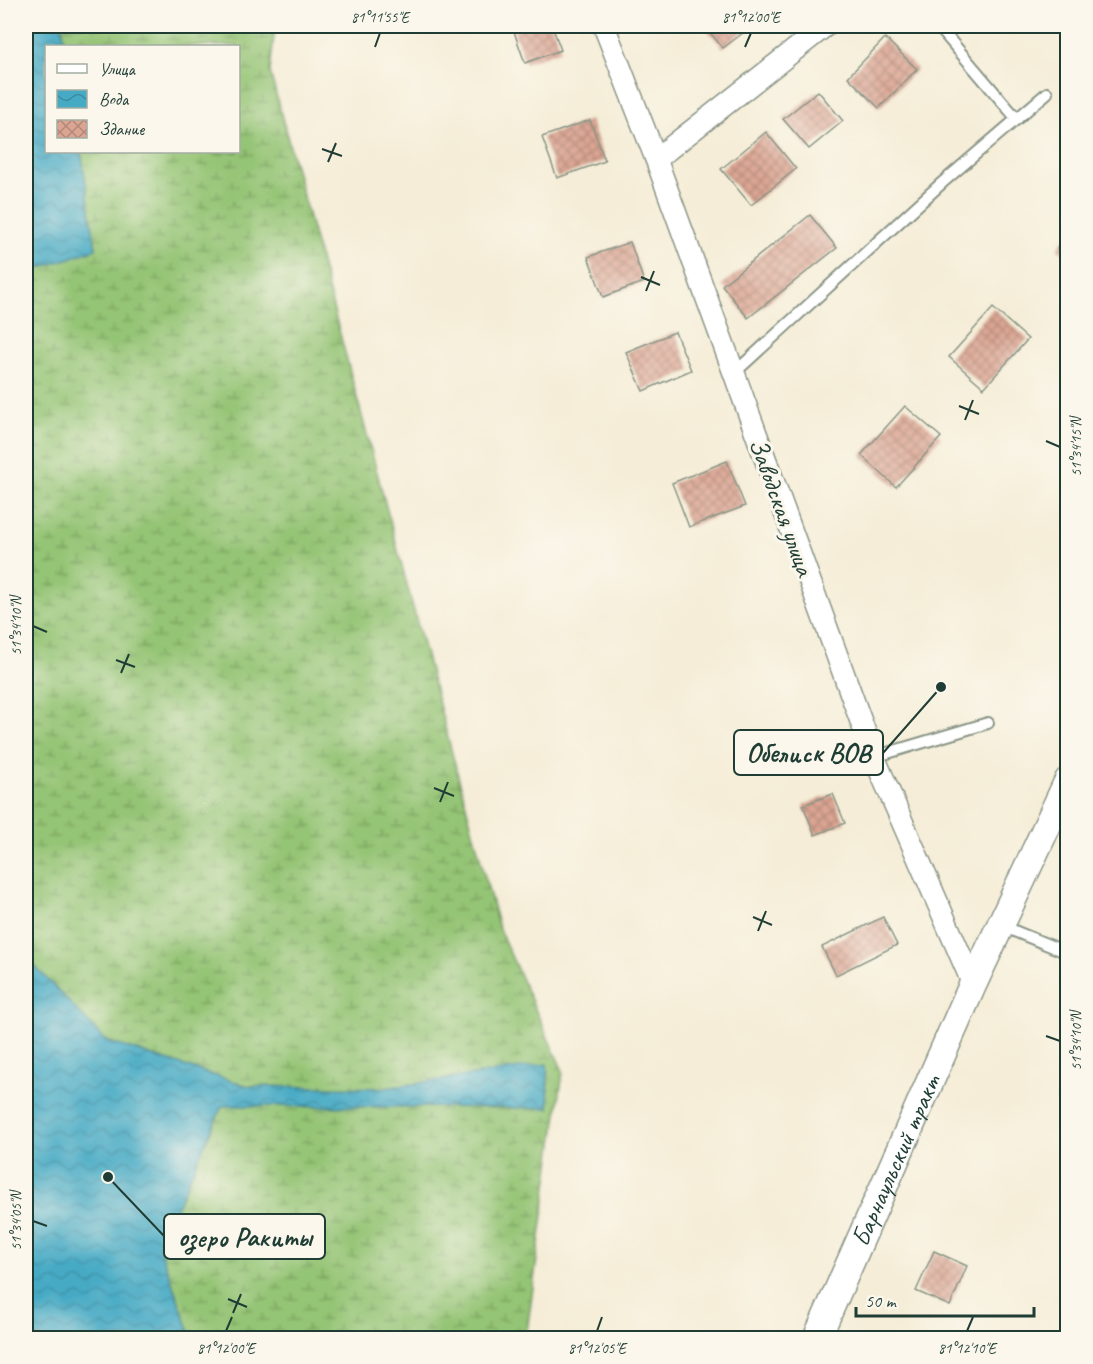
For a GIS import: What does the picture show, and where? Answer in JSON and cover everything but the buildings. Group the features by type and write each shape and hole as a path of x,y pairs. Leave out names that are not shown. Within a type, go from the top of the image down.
{"street":[{"name":"Заводская улица","path":"604,26 656,159 874,756 973,984"},
{"path":"656,159 825,26"},
{"name":"Барнаульский тракт","path":"817,1338 973,984 1068,782"}],"lane":[{"path":"938,26 1017,119"},
{"path":"733,374 943,182 1047,93"},
{"path":"874,756 988,723"},
{"path":"1002,926 1068,953"}],"green space":[{"path":"62,26 275,26 270,72 499,929 563,1071 526,1338 192,1338 159,1246 222,1106 549,1108 547,1065 385,1088 248,1086 106,1041 26,957 26,273 96,248 81,153 240,153 240,45 65,45"},
{"path":"1067,1037 1067,1180 1059,1158 1058,1063"}],"water":[{"path":"26,26 62,26 65,45 45,45 45,153 81,153 96,249 26,273"},
{"path":"26,957 106,1041 248,1086 385,1088 547,1064 549,1108 222,1106 159,1246 192,1338 26,1338"}],"place":[{"name":"Обелиск ВОВ","path":"941,687"},
{"name":"озеро Ракиты","path":"108,1177"}]}
